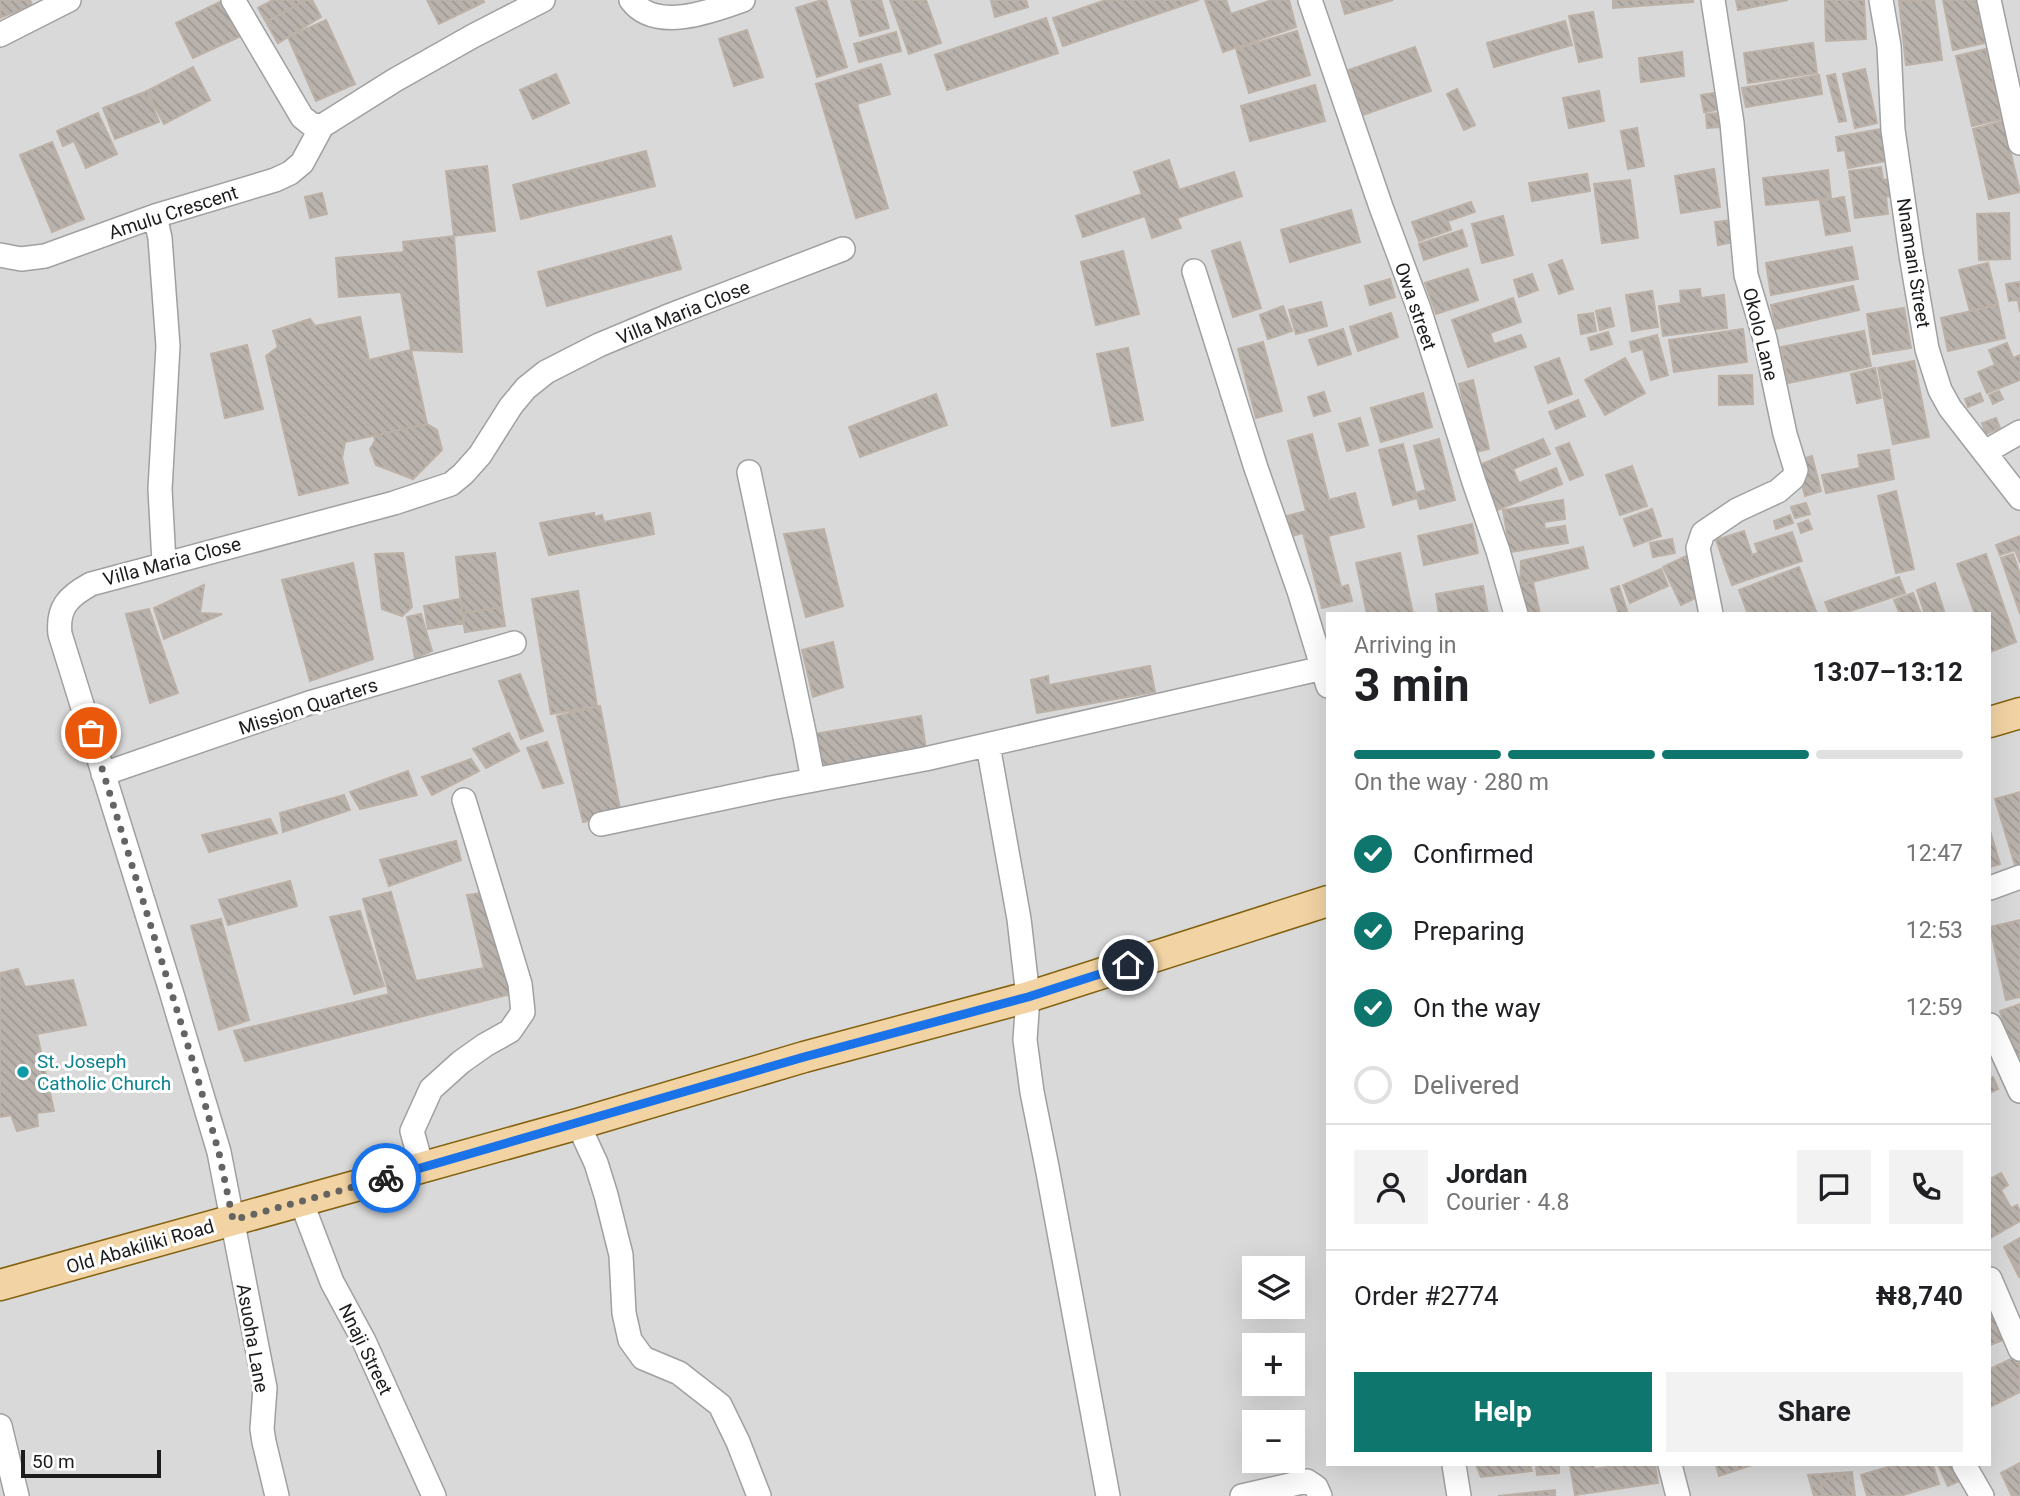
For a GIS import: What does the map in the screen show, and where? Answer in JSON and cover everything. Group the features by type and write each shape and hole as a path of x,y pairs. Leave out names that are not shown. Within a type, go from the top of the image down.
{"main road":[{"path":"1991,722 2020,713"},
{"name":"Old Abakiliki Road","path":"0,1285 578,1124 804,1057 1028,997 1326,902"}],"street":[{"path":"0,35 69,0"},
{"path":"233,0 302,117 312,125 323,126 406,74 543,0"},
{"path":"631,0 645,12 688,17 743,0"},
{"name":"Owa street","path":"1310,0 1376,194 1419,309 1515,612"},
{"name":"Okolo Lane","path":"1711,612 1698,548 1703,533 1737,510 1779,491 1793,478 1796,470 1785,434 1765,339 1746,275 1732,123 1713,0"},
{"name":"Nnamani Street","path":"1881,0 1889,46 1893,130 1927,349 1940,390 1950,408 2020,498"},
{"path":"1989,0 2020,143"},
{"name":"Amulu Crescent","path":"0,255 21,259 45,256 155,216 275,180 302,163 323,126"},
{"path":"155,216 160,238 168,346 160,489 164,563"},
{"name":"Villa Maria Close","path":"233,1220 216,1139 60,634 62,610 74,593 90,583 394,503 451,484 480,455 511,406 526,388 546,372 599,345 666,317 843,249"},
{"path":"601,824 1326,677 1194,271"},
{"path":"1985,452 2020,432"},
{"path":"749,472 813,780"},
{"name":"Mission Quarters","path":"103,774 309,704 514,642"},
{"path":"988,745 1020,919 1028,997 1026,1040 1032,1092 1108,1496"},
{"path":"422,1167 412,1131 430,1089 461,1062 510,1031 523,1012 520,984 464,800"},
{"path":"1991,888 2020,877"},
{"path":"1991,1027 2020,1091"},
{"path":"578,1124 599,1173 621,1255 624,1313 630,1340 643,1359 679,1373 720,1405 759,1496"},
{"name":"Nnaji Street","path":"301,1202 332,1282 364,1341 434,1496"},
{"name":"Asuoha Lane","path":"233,1220 265,1388 262,1429 277,1496"},
{"path":"1991,1281 2020,1349"},
{"path":"0,1426 16,1496"},
{"path":"1454,1466 1459,1496"},
{"path":"1670,1466 1678,1496"},
{"path":"1965,1466 1982,1496"},
{"path":"1242,1496 1307,1481 1316,1487 1320,1496"}],"shaded area":[{"path":"0,0 2020,0 2020,1496 0,1496"}],"building":[{"path":"0,0 30,0 32,5 0,18"},
{"path":"273,0 306,0 266,22 258,8"},
{"path":"306,0 312,0 321,17 278,43 266,22"},
{"path":"427,0 483,0 484,2 439,24"},
{"path":"826,0 847,67 817,77 796,8"},
{"path":"851,0 881,0 889,28 860,36"},
{"path":"890,0 926,0 941,43 909,54"},
{"path":"1026,0 1028,7 995,17 991,1"},
{"path":"1106,0 1199,0 1063,46 1053,18"},
{"path":"1205,0 1226,0 1231,14 1272,0 1289,0 1296,27 1223,52"},
{"path":"1341,0 1393,0 1345,14"},
{"path":"1613,0 1693,0 1693,2 1613,8"},
{"path":"1736,0 1788,0 1738,10"},
{"path":"1825,0 1864,0 1866,39 1826,41"},
{"path":"1934,0 1942,60 1906,65 1899,1"},
{"path":"1943,0 1976,0 1985,43 1953,50"},
{"path":"222,1 239,37 193,58 176,23"},
{"path":"1593,12 1602,57 1579,62 1569,16"},
{"path":"1046,18 1058,53 947,90 935,55"},
{"path":"326,20 355,84 316,101 288,37"},
{"path":"1565,21 1572,45 1494,67 1487,43"},
{"path":"747,30 763,77 734,86 719,39"},
{"path":"1297,31 1310,75 1249,93 1236,49"},
{"path":"896,32 901,51 859,62 854,44"},
{"path":"1813,43 1817,73 1748,83 1744,53"},
{"path":"1415,47 1431,91 1363,115 1348,70"},
{"path":"1986,49 2002,119 1972,126 1956,56"},
{"path":"1682,52 1684,76 1641,82 1639,58"},
{"path":"881,64 890,94 857,104 888,208 856,218 816,84"},
{"path":"193,67 210,100 164,124 147,91"},
{"path":"1865,69 1877,123 1855,128 1843,74"},
{"path":"556,74 569,103 533,119 520,90"},
{"path":"1835,74 1846,121 1839,122 1827,76"},
{"path":"1819,75 1822,94 1746,107 1742,88"},
{"path":"1315,85 1325,121 1250,141 1241,106"},
{"path":"1457,89 1475,125 1464,130 1447,94"},
{"path":"147,91 159,122 115,139 103,108"},
{"path":"1599,91 1604,121 1569,128 1563,98"},
{"path":"1714,93 1717,110 1704,112 1701,95"},
{"path":"98,113 117,154 86,168 74,141 63,146 57,131"},
{"path":"1719,113 1720,127 1707,128 1706,114"},
{"path":"2003,121 2020,192 1989,199 1973,129"},
{"path":"1637,128 1644,166 1628,169 1621,131"},
{"path":"1881,129 1886,161 1848,168 1845,150 1838,151 1836,137"},
{"path":"52,142 84,219 52,232 20,155"},
{"path":"646,151 655,186 521,219 513,185"},
{"path":"1169,160 1179,190 1234,172 1242,196 1177,218 1181,228 1152,238 1145,216 1083,237 1076,216 1142,194 1134,172"},
{"path":"487,166 495,231 454,236 446,171"},
{"path":"1881,167 1883,180 1890,179 1891,196 1886,197 1888,214 1855,218 1849,171"},
{"path":"1714,169 1720,207 1681,213 1675,176"},
{"path":"1828,170 1831,198 1766,205 1763,178"},
{"path":"1587,174 1590,191 1532,201 1529,183"},
{"path":"1630,180 1638,238 1602,243 1594,184"},
{"path":"322,193 327,214 310,218 305,197"},
{"path":"1844,197 1850,231 1826,235 1820,201"},
{"path":"1471,202 1475,212 1448,221 1451,230 1419,241 1412,222"},
{"path":"1351,210 1360,242 1290,262 1281,230"},
{"path":"2009,213 2010,259 1979,260 1977,214"},
{"path":"1503,216 1513,255 1482,263 1472,224"},
{"path":"1731,220 1734,242 1718,245 1715,222"},
{"path":"1462,230 1467,246 1424,260 1419,244"},
{"path":"454,236 462,352 411,350 401,292 339,297 336,258 404,252 403,242"},
{"path":"671,236 681,269 547,306 538,272"},
{"path":"1240,242 1261,308 1233,317 1212,251"},
{"path":"1852,247 1858,279 1771,295 1766,263"},
{"path":"1123,251 1139,314 1096,325 1081,262"},
{"path":"1562,260 1573,289 1559,294 1549,265"},
{"path":"1988,263 1998,304 1970,311 1959,270"},
{"path":"1468,269 1478,300 1436,314 1425,283"},
{"path":"1532,274 1538,290 1519,297 1514,280"},
{"path":"1390,279 1395,297 1370,305 1365,286"},
{"path":"2020,282 2020,312 2018,300 2009,301 2006,284"},
{"path":"1853,286 1859,310 1776,329 1771,305"},
{"path":"1700,289 1701,298 1724,295 1727,328 1663,336 1659,306 1681,303 1680,291"},
{"path":"1652,291 1658,327 1632,331 1626,295"},
{"path":"1513,298 1521,322 1490,333 1494,344 1521,335 1526,347 1468,367 1452,320"},
{"path":"1321,302 1327,326 1296,334 1289,310"},
{"path":"1998,305 2005,338 1948,351 1941,318"},
{"path":"1283,306 1292,331 1268,339 1260,315"},
{"path":"1610,308 1614,326 1600,330 1596,311"},
{"path":"1904,308 1911,348 1873,354 1867,314"},
{"path":"1391,313 1398,337 1358,351 1350,327"},
{"path":"1593,313 1596,331 1581,334 1578,315"},
{"path":"360,317 369,360 411,350 427,424 345,442 342,458 348,483 299,495 266,356 278,347 273,331 310,319 315,326"},
{"path":"1343,329 1351,354 1318,365 1309,340"},
{"path":"1743,329 1747,362 1674,372 1669,340"},
{"path":"1864,331 1871,366 1788,383 1781,347"},
{"path":"1608,332 1612,344 1591,350 1588,338"},
{"path":"1657,335 1668,375 1651,380 1643,349 1632,352 1630,342"},
{"path":"1263,342 1282,411 1256,418 1238,349"},
{"path":"2007,343 2013,358 2020,355 2020,380 1987,393 1978,372 1995,365 1989,350"},
{"path":"247,345 263,409 225,418 211,354"},
{"path":"1128,348 1143,420 1112,426 1097,354"},
{"path":"1559,358 1572,394 1548,403 1535,367"},
{"path":"1625,358 1645,393 1605,415 1585,380"},
{"path":"1914,361 1929,437 1893,444 1878,368"},
{"path":"1875,368 1881,398 1857,403 1851,374"},
{"path":"1752,375 1753,404 1719,405 1719,376"},
{"path":"1473,380 1489,449 1475,452 1459,384"},
{"path":"1999,391 2003,399 1993,404 1989,395"},
{"path":"1324,392 1330,411 1314,416 1308,397"},
{"path":"1423,393 1432,427 1381,442 1371,408"},
{"path":"1980,393 1983,401 1968,407 1965,399"},
{"path":"936,394 947,425 860,457 849,427"},
{"path":"1578,400 1585,416 1556,429 1549,412"},
{"path":"1360,418 1368,445 1347,451 1339,424"},
{"path":"1996,418 2000,428 1986,434 1982,423"},
{"path":"427,424 437,430 442,450 413,479 376,465 370,449 375,441 374,436"},
{"path":"1312,434 1329,500 1355,493 1364,527 1328,536 1341,587 1348,585 1352,601 1322,608 1303,533 1292,536 1287,516 1306,511 1288,441"},
{"path":"1439,439 1455,500 1420,509 1416,493 1426,490 1414,446"},
{"path":"1543,439 1550,454 1513,469 1519,483 1556,468 1562,484 1495,511 1477,466"},
{"path":"1569,443 1583,475 1570,480 1556,448"},
{"path":"1403,444 1417,498 1393,505 1379,450"},
{"path":"1889,450 1894,479 1826,493 1822,475 1860,468 1858,455"},
{"path":"1812,456 1821,491 1805,496 1796,461"},
{"path":"1632,466 1647,506 1620,515 1606,475"},
{"path":"1896,491 1914,569 1896,573 1878,496"},
{"path":"1563,500 1565,519 1544,522 1545,529 1565,526 1568,543 1510,552 1503,510"},
{"path":"1806,503 1810,514 1795,518 1791,507"},
{"path":"1652,509 1661,536 1634,546 1624,519"},
{"path":"594,513 594,517 602,515 604,522 650,513 654,534 549,555 540,523"},
{"path":"1790,515 1793,523 1776,529 1774,521"},
{"path":"1808,520 1812,529 1801,533 1798,524"},
{"path":"1472,524 1478,553 1424,565 1418,536"},
{"path":"824,529 843,606 806,617 784,534"},
{"path":"1744,531 1752,555 1758,553 1755,544 1792,532 1802,561 1732,585 1716,540"},
{"path":"2020,536 2020,563 2015,550 2000,555 1996,545"},
{"path":"1672,539 1675,553 1653,557 1650,543"},
{"path":"1583,547 1588,568 1520,585 1521,561"},
{"path":"403,553 412,607 402,616 382,609 375,554"},
{"path":"495,553 502,607 462,613 456,557"},
{"path":"1400,553 1413,612 1367,612 1356,563"},
{"path":"1986,554 2016,642 1991,652 1991,612 1974,612 1957,564"},
{"path":"2013,554 2020,574 2020,614 2001,558"},
{"path":"1686,556 1704,594 1681,605 1663,567"},
{"path":"353,563 373,659 310,681 282,580"},
{"path":"1799,567 1816,612 1747,612 1739,590"},
{"path":"1661,569 1668,586 1630,603 1623,585"},
{"path":"1899,577 1905,593 1847,612 1829,612 1825,602"},
{"path":"1533,582 1540,612 1527,612 1520,585"},
{"path":"1935,583 1944,612 1924,612 1917,590"},
{"path":"204,585 200,613 222,614 164,639 154,608"},
{"path":"1483,586 1488,612 1439,612 1436,594"},
{"path":"1619,586 1627,612 1618,612 1611,589"},
{"path":"578,591 597,706 551,714 532,599"},
{"path":"1913,593 1920,612 1899,612 1894,600"},
{"path":"460,599 464,623 428,629 424,606"},
{"path":"502,607 505,626 465,632 462,613"},
{"path":"149,609 178,693 150,703 126,614"},
{"path":"421,614 432,651 415,658 407,617"},
{"path":"833,642 843,687 813,697 802,650"},
{"path":"1150,666 1155,692 1037,713 1031,680 1048,676 1049,685"},
{"path":"520,674 543,731 521,739 499,681"},
{"path":"600,706 621,814 583,822 557,716"},
{"path":"921,716 927,756 814,775 808,735"},
{"path":"509,733 519,751 486,768 473,749"},
{"path":"547,742 563,783 543,788 527,748"},
{"path":"471,759 479,771 432,795 422,777"},
{"path":"408,771 417,795 360,809 350,792"},
{"path":"2020,792 2020,871 2017,872 1995,799"},
{"path":"344,795 350,810 283,832 280,813"},
{"path":"270,819 277,833 209,852 202,835"},
{"path":"1991,834 2000,864 1991,867"},
{"path":"456,841 461,860 389,886 380,860"},
{"path":"290,881 297,906 228,925 219,900"},
{"path":"391,892 416,981 484,968 467,895 487,892 515,993 245,1061 234,1031 389,994 363,899"},
{"path":"360,911 384,986 354,994 330,917"},
{"path":"221,919 249,1020 219,1030 191,926"},
{"path":"2020,920 2020,997 2006,1000 1991,927"},
{"name":"St. Joseph Catholic Church","path":"18,969 25,987 73,980 86,1025 37,1034 54,1111 37,1113 38,1126 17,1131 11,1115 0,1117 0,973"},
{"path":"2020,1004 2020,1074 2000,1011"},
{"path":"1993,1077 1998,1089 1991,1092"},
{"path":"2001,1173 2008,1185 2001,1190 2011,1208 2017,1205 2020,1221 1991,1237 1991,1178"},
{"path":"2020,1238 2020,1276 2019,1277 2004,1247"},
{"path":"1991,1306 2011,1337 1991,1345"},
{"path":"2019,1355 2020,1392 1991,1406 1991,1369"},
{"path":"2020,1463 2020,1496 2012,1496 2001,1473"},
{"path":"1476,1466 1530,1466 1532,1471 1481,1477"},
{"path":"1536,1466 1559,1466 1559,1473 1537,1475"},
{"path":"1570,1466 1594,1466 1594,1469 1655,1466 1658,1483 1575,1495"},
{"path":"1716,1466 1749,1466 1719,1476"},
{"path":"1892,1466 1933,1466 1939,1484 1900,1496 1867,1496 1861,1475"},
{"path":"1938,1466 1958,1466 1964,1479 1948,1486"},
{"path":"1852,1472 1855,1496 1814,1496 1808,1475"},
{"path":"1846,1474 1853,1496 1825,1496 1820,1481"},
{"path":"1555,1490 1555,1496 1498,1496"}],"way so far":[{"path":"91,733 193,1062 219,1153 233,1220 386,1178"}],"place":[{"name":"St. Joseph Catholic Church","path":"23,1072"}],"route":[{"path":"386,1178 804,1057 1028,997 1128,965"}]}
